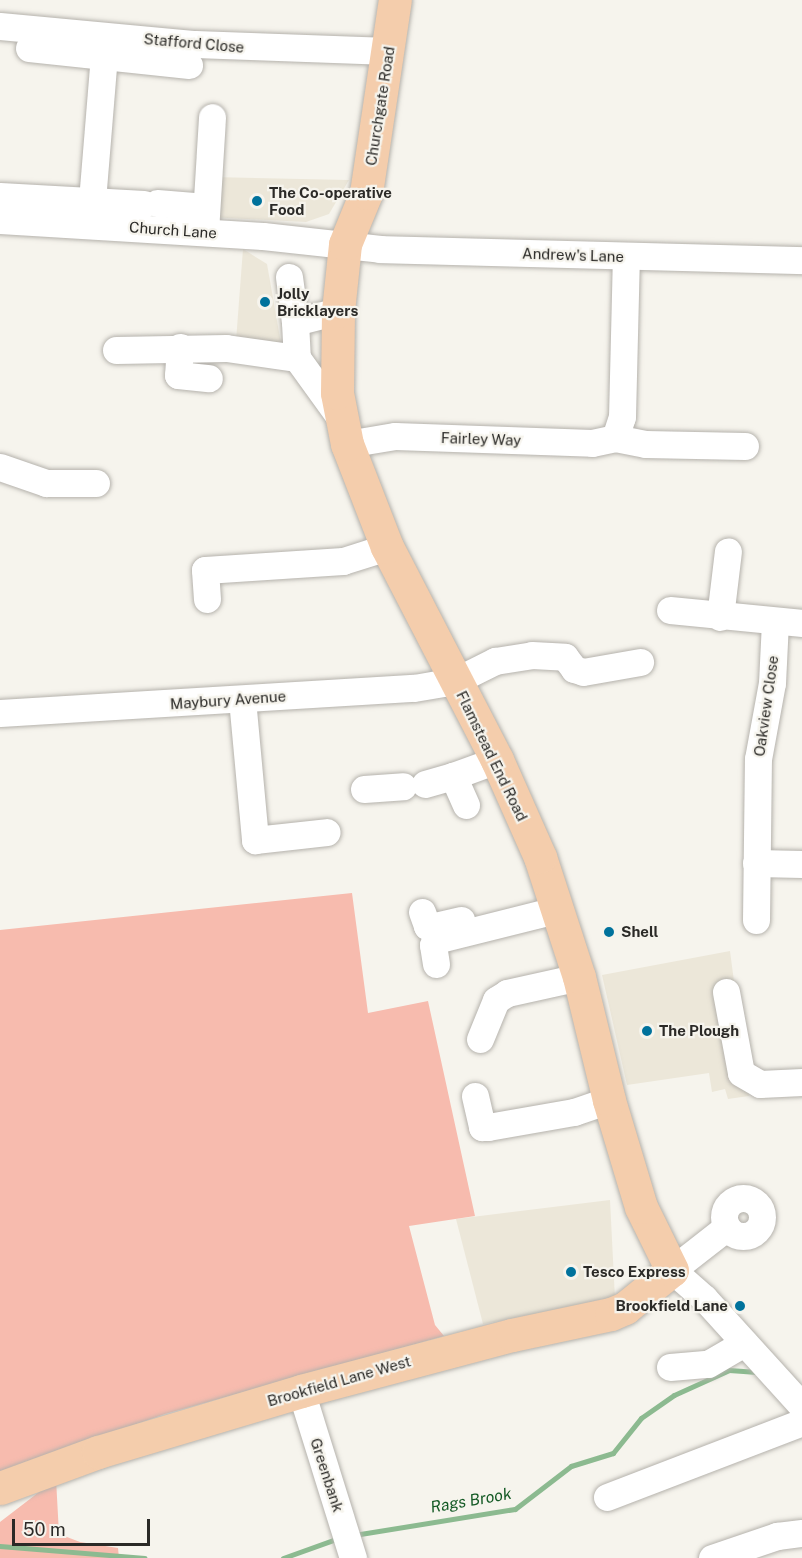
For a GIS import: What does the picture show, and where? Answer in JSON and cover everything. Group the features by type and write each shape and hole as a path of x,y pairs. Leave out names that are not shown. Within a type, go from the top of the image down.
{"main road":[{"name":"Churchgate Road","path":"345,244 366,193 395,0"},
{"name":"Flamstead End Road","path":"345,244 338,311 337,393 344,433 387,547 497,760 557,903 579,977 609,1100 641,1207 672,1270"},
{"name":"Brookfield Lane West","path":"0,1488 98,1452 301,1391 500,1337 611,1314 646,1293 672,1270"}],"street":[{"name":"Stafford Close","path":"0,26 195,44 388,51"},
{"path":"29,48 189,65"},
{"path":"92,213 104,56"},
{"path":"0,196 92,213 151,204 206,220 212,117"},
{"name":"Church Lane","path":"0,220 92,213 206,220 345,244"},
{"name":"Andrew's Lane","path":"345,244 380,249 802,260"},
{"path":"615,438 622,417 626,257"},
{"path":"288,277 296,322 297,358 344,433"},
{"path":"296,322 338,311"},
{"path":"116,350 180,347 226,348 297,358"},
{"path":"180,347 178,375 209,378"},
{"name":"Fairley Way","path":"344,433 592,443 615,438 645,444 745,446"},
{"path":"0,467 46,483 96,483"},
{"path":"207,599 205,570 343,561 387,547"},
{"path":"720,617 728,551"},
{"path":"670,610 720,617 802,622"},
{"name":"Oakview Close","path":"756,920 758,759 772,683 775,622"},
{"name":"Maybury Avenue","path":"0,714 414,688 455,681 510,657 565,657 568,664 583,672 640,662"},
{"path":"242,699 255,840 327,832"},
{"path":"364,789 414,785 453,776 497,760"},
{"path":"453,776 466,805"},
{"path":"756,863 802,864"},
{"path":"422,912 427,926 431,927 557,903"},
{"path":"436,964 433,945 436,940 557,903"},
{"path":"480,1039 496,1000 507,993 579,977"},
{"path":"726,992 741,1073 760,1084 802,1082"},
{"path":"475,1096 482,1127 574,1112 609,1100"},
{"path":"607,1497 799,1409 751,1350 672,1270 727,1227"},
{"path":"670,1367 708,1364 751,1350"},
{"name":"Greenbank","path":"301,1391 352,1555"},
{"path":"712,1558 777,1536 802,1533"}],"shaded area":[{"path":"212,177 349,180 329,214 306,222 209,217"},
{"path":"243,249 267,264 282,349 236,341"},
{"path":"352,893 368,1013 428,1001 475,1216 409,1226 435,1325 444,1336 165,1414 0,1472 0,930"},
{"path":"730,951 749,1096 728,1099 725,1089 712,1092 709,1073 627,1085 602,975"},
{"path":"610,1200 615,1299 483,1324 456,1219"},
{"path":"56,1479 59,1534 80,1542 118,1548 119,1558 0,1558 0,1522"}],"waterway":[{"name":"Rags Brook","path":"354,1535 515,1509 571,1466 613,1453 641,1418 674,1395 729,1370 757,1372"},
{"name":"Rags Brook","path":"283,1558 339,1538"},
{"name":"Rags Brook","path":"0,1546 145,1558"}],"place":[{"name":"The Co-operative Food","path":"257,201"},
{"name":"Jolly Bricklayers","path":"265,302"},
{"name":"Shell","path":"609,932"},
{"name":"The Plough","path":"647,1031"},
{"name":"Tesco Express","path":"571,1272"},
{"name":"Brookfield Lane","path":"740,1306"}]}
